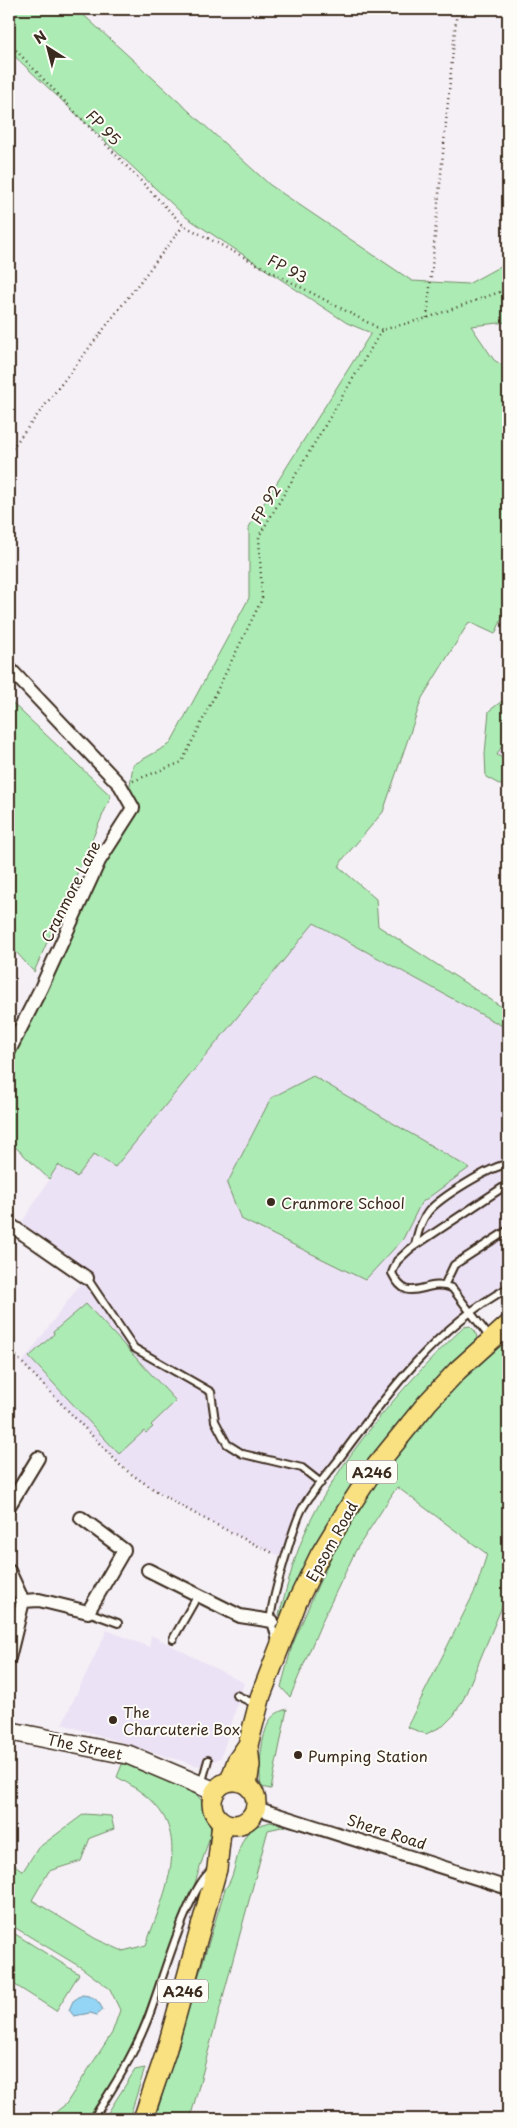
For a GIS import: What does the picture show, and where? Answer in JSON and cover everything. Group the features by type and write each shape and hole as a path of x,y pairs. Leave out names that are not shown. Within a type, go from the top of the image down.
{"main road":[{"name":"Epsom Road","path":"238,1783 250,1765 248,1745 258,1705 278,1648 320,1555 368,1477 428,1402 508,1325"},
{"path":"238,1783 256,1798 256,1808 252,1816 231,1823 214,1813 207,1789 222,1784 238,1783"},
{"name":"A246","path":"143,2119 166,2052 218,1865 225,1854 231,1823"}],"street":[{"name":"Cranmore Lane","path":"9,668 120,785 133,808 99,861 41,988 9,1051"},
{"path":"9,1224 87,1278"},
{"path":"9,1506 38,1458"},
{"path":"23,1601 39,1600 88,1612 124,1550 81,1518"},
{"path":"148,1570 240,1616 272,1621"},
{"path":"9,1571 23,1601 9,1658"},
{"name":"The Street","path":"9,1731 128,1755 207,1789"},
{"name":"Shere Road","path":"256,1808 508,1888"}],"lane":[{"path":"415,1245 420,1224 429,1211 490,1169 508,1164"},
{"path":"492,1340 452,1288 429,1286 411,1293 402,1290 392,1273 397,1261 415,1245 508,1184"},
{"path":"444,1286 454,1265 508,1230"},
{"path":"87,1278 134,1348 211,1392 215,1421 227,1444 243,1454 302,1468 321,1483"},
{"path":"278,1648 272,1621 276,1588 301,1511 358,1434 420,1359 442,1336 470,1313 508,1288"},
{"path":"173,1639 198,1595"},
{"path":"88,1612 118,1623"},
{"path":"236,1695 258,1705"},
{"path":"207,1789 208,1760"},
{"path":"93,2119 122,2073 146,2023 197,1888 218,1865"}],"path":[{"path":"427,318 457,9"},
{"name":"FP 95","path":"9,44 183,225"},
{"path":"9,452 183,225"},
{"name":"FP 93","path":"183,225 382,330"},
{"path":"382,330 427,318 508,289"},
{"name":"FP 92","path":"120,785 182,762 262,599 259,536 382,330"},
{"path":"9,1350 128,1471 208,1521 286,1559"}],"shaded area":[{"path":"508,734 508,761 497,755"},
{"name":"Cranmore School","path":"314,923 508,1029 508,1288 442,1336 386,1398 301,1511 286,1559 208,1521 140,1481 106,1451 22,1363 89,1272 20,1225 49,1180 9,1141"},
{"path":"107,1630 149,1647 151,1635 244,1683 221,1758 198,1766 62,1724"}],"green space":[{"path":"9,9 77,9 270,185 412,281 468,284 508,262 508,322 471,326 494,360 508,369 508,606 495,634 469,622 422,698 383,812 343,859 339,867 376,899 378,926 508,1011 508,1029 314,923 115,1167 94,1154 77,1177 58,1165 49,1179 9,1141 9,1051 124,825 133,765 170,744 249,598 249,527 371,333 347,323 186,217 9,51"},
{"path":"9,700 111,796 34,972 9,944"},
{"path":"502,701 508,703 508,734 497,755 508,761 508,789 486,777 485,754 489,711"},
{"path":"313,1076 469,1168 421,1203 403,1239 365,1280 241,1219 227,1184 271,1098"},
{"path":"86,1304 176,1401 151,1425 153,1427 146,1433 144,1431 119,1454 29,1357 54,1334 53,1332"},
{"path":"470,1326 475,1331 477,1337 473,1346 429,1386 372,1457 314,1546 282,1616 279,1615 293,1565 304,1535 317,1508 334,1480 374,1424 397,1397 442,1348 464,1327"},
{"path":"508,1336 508,1592 464,1698 454,1715 443,1726 426,1734 407,1727 476,1589 487,1554 397,1487 356,1550 323,1619 290,1697 281,1687 292,1646 341,1535 371,1487 446,1391"},
{"path":"287,1709 271,1789 261,1787 261,1753 264,1734 273,1716"},
{"path":"123,1762 180,1784 198,1796 209,1811 211,1833 195,1883 135,2039 116,2075 87,2119 47,2119 66,2104 112,2033 120,2010 110,1989 82,1968 14,1927 9,1930 9,1861 23,1871 38,1848 84,1814 111,1816 114,1829 90,1838 81,1861 49,1871 32,1900 96,1939 123,1951 146,1945 169,1875 172,1857 171,1839 167,1822 153,1802 117,1777"},
{"path":"270,1822 286,1826 268,1830 190,2119 155,2119 225,1889 233,1874 243,1840 254,1827"},
{"path":"12,1932 79,1974 56,2011 9,1981 9,1938"},
{"path":"145,2068 129,2119 104,2119 135,2070"}],"water":[{"path":"82,1995 95,1999 103,2010 97,2015 90,2013 74,2016 69,2010 73,2001"}],"place":[{"name":"Cranmore School","path":"271,1202"},
{"name":"The Charcuterie Box","path":"113,1720"},
{"name":"Pumping Station","path":"298,1755"}]}
